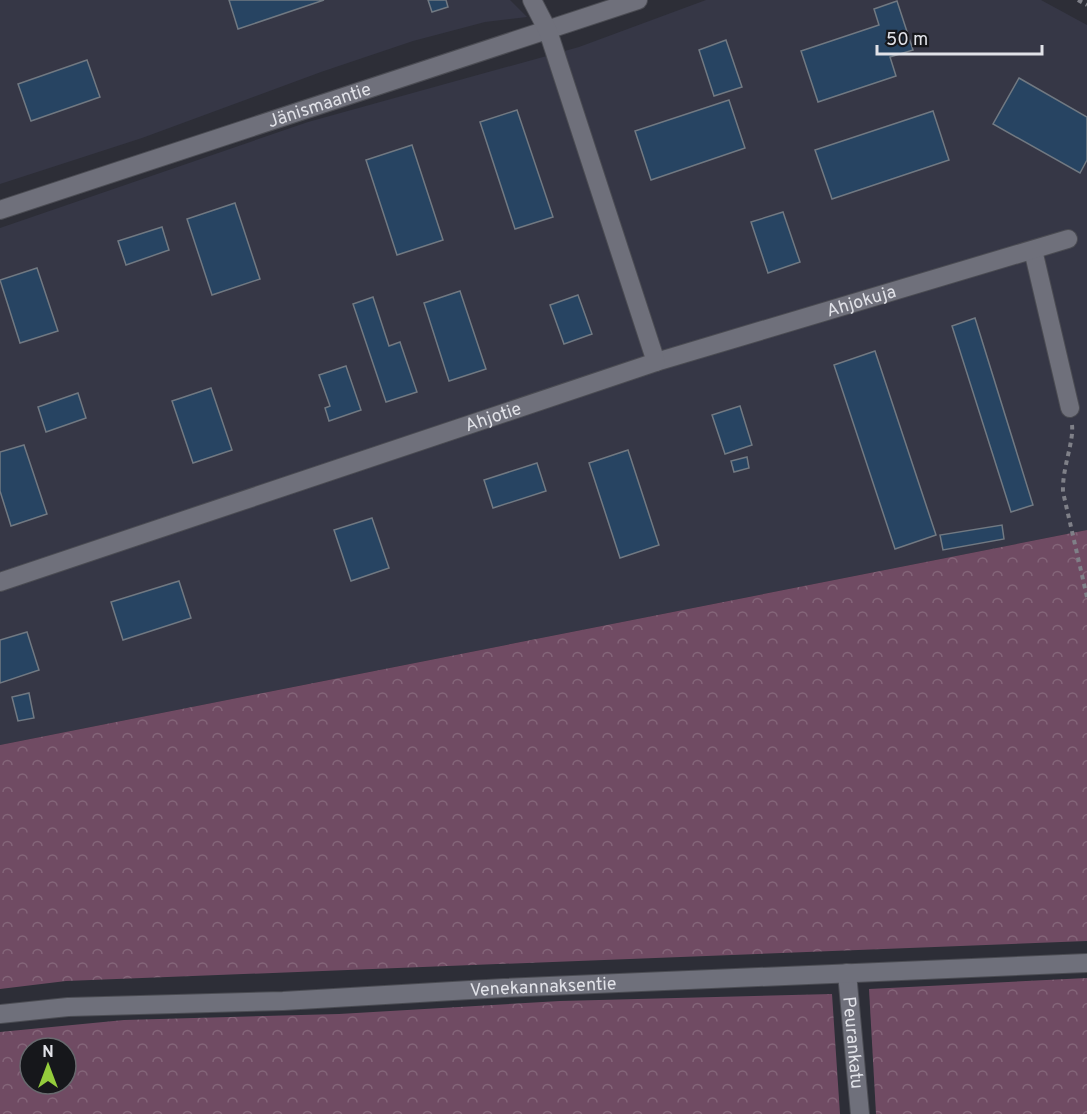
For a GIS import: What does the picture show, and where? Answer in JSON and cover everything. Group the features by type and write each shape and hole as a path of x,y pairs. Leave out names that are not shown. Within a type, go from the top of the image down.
{"street":[{"path":"532,0 548,30 656,362"},
{"name":"Jänismaantie","path":"0,210 638,0"},
{"name":"Ahjokuja","path":"656,362 1068,239"},
{"path":"1033,249 1070,408"},
{"name":"Ahjotie","path":"0,582 656,362"},
{"name":"Venekannaksentie","path":"0,1014 68,1007 283,1001 1087,963"},
{"name":"Peurankatu","path":"847,973 860,1114"}],"path":[{"path":"1078,0 1087,4"},
{"path":"1070,408 1073,432 1062,474 1063,492 1087,597"}],"shaded area":[{"path":"0,0 510,0 527,17 485,22 413,41 321,72 142,138 0,184"},
{"path":"706,0 1041,0 1087,25 1087,530 0,745 0,228 308,122 579,47"}],"green space":[{"path":"1087,530 1087,941 66,981 0,989 0,745"},
{"path":"1087,978 1087,1114 876,1114 869,989"},
{"path":"832,994 840,1114 0,1114 0,1032 124,1020 339,1014 560,1001"}],"building":[{"path":"229,0 324,0 238,29"},
{"path":"428,0 446,0 448,7 432,12"},
{"path":"897,1 913,50 890,57 896,76 818,102 801,51 879,25 874,9"},
{"path":"726,40 742,87 714,96 699,50"},
{"path":"87,60 100,97 31,121 18,84"},
{"path":"1019,78 1087,117 1087,160 1080,173 993,124"},
{"path":"729,100 745,148 651,180 635,131"},
{"path":"517,110 553,217 515,229 480,122"},
{"path":"933,111 949,160 832,199 815,150"},
{"path":"412,145 443,240 397,255 366,160"},
{"path":"235,203 260,279 212,295 187,219"},
{"path":"783,212 800,262 768,273 751,222"},
{"path":"162,227 169,250 126,265 118,241"},
{"path":"37,268 58,331 20,343 0,280"},
{"path":"460,291 486,369 449,381 424,303"},
{"path":"578,295 592,334 564,344 550,305"},
{"path":"373,297 389,346 400,342 417,392 386,402 353,304"},
{"path":"975,318 1033,505 1011,512 952,326"},
{"path":"875,351 936,535 895,549 834,365"},
{"path":"346,366 361,410 329,421 325,408 330,406 319,375"},
{"path":"211,388 232,450 193,463 172,401"},
{"path":"78,393 86,418 46,432 38,407"},
{"path":"740,406 752,445 725,454 712,415"},
{"path":"24,445 47,514 11,526 0,491 0,452"},
{"path":"628,450 659,545 620,558 589,463"},
{"path":"747,457 749,468 734,472 731,461"},
{"path":"537,463 546,491 493,508 484,480"},
{"path":"372,518 389,568 351,581 334,530"},
{"path":"1002,525 1004,539 943,550 940,535"},
{"path":"179,581 191,618 123,640 111,602"},
{"path":"27,632 39,670 0,683 0,640"},
{"path":"29,693 34,718 18,721 12,697"}]}
